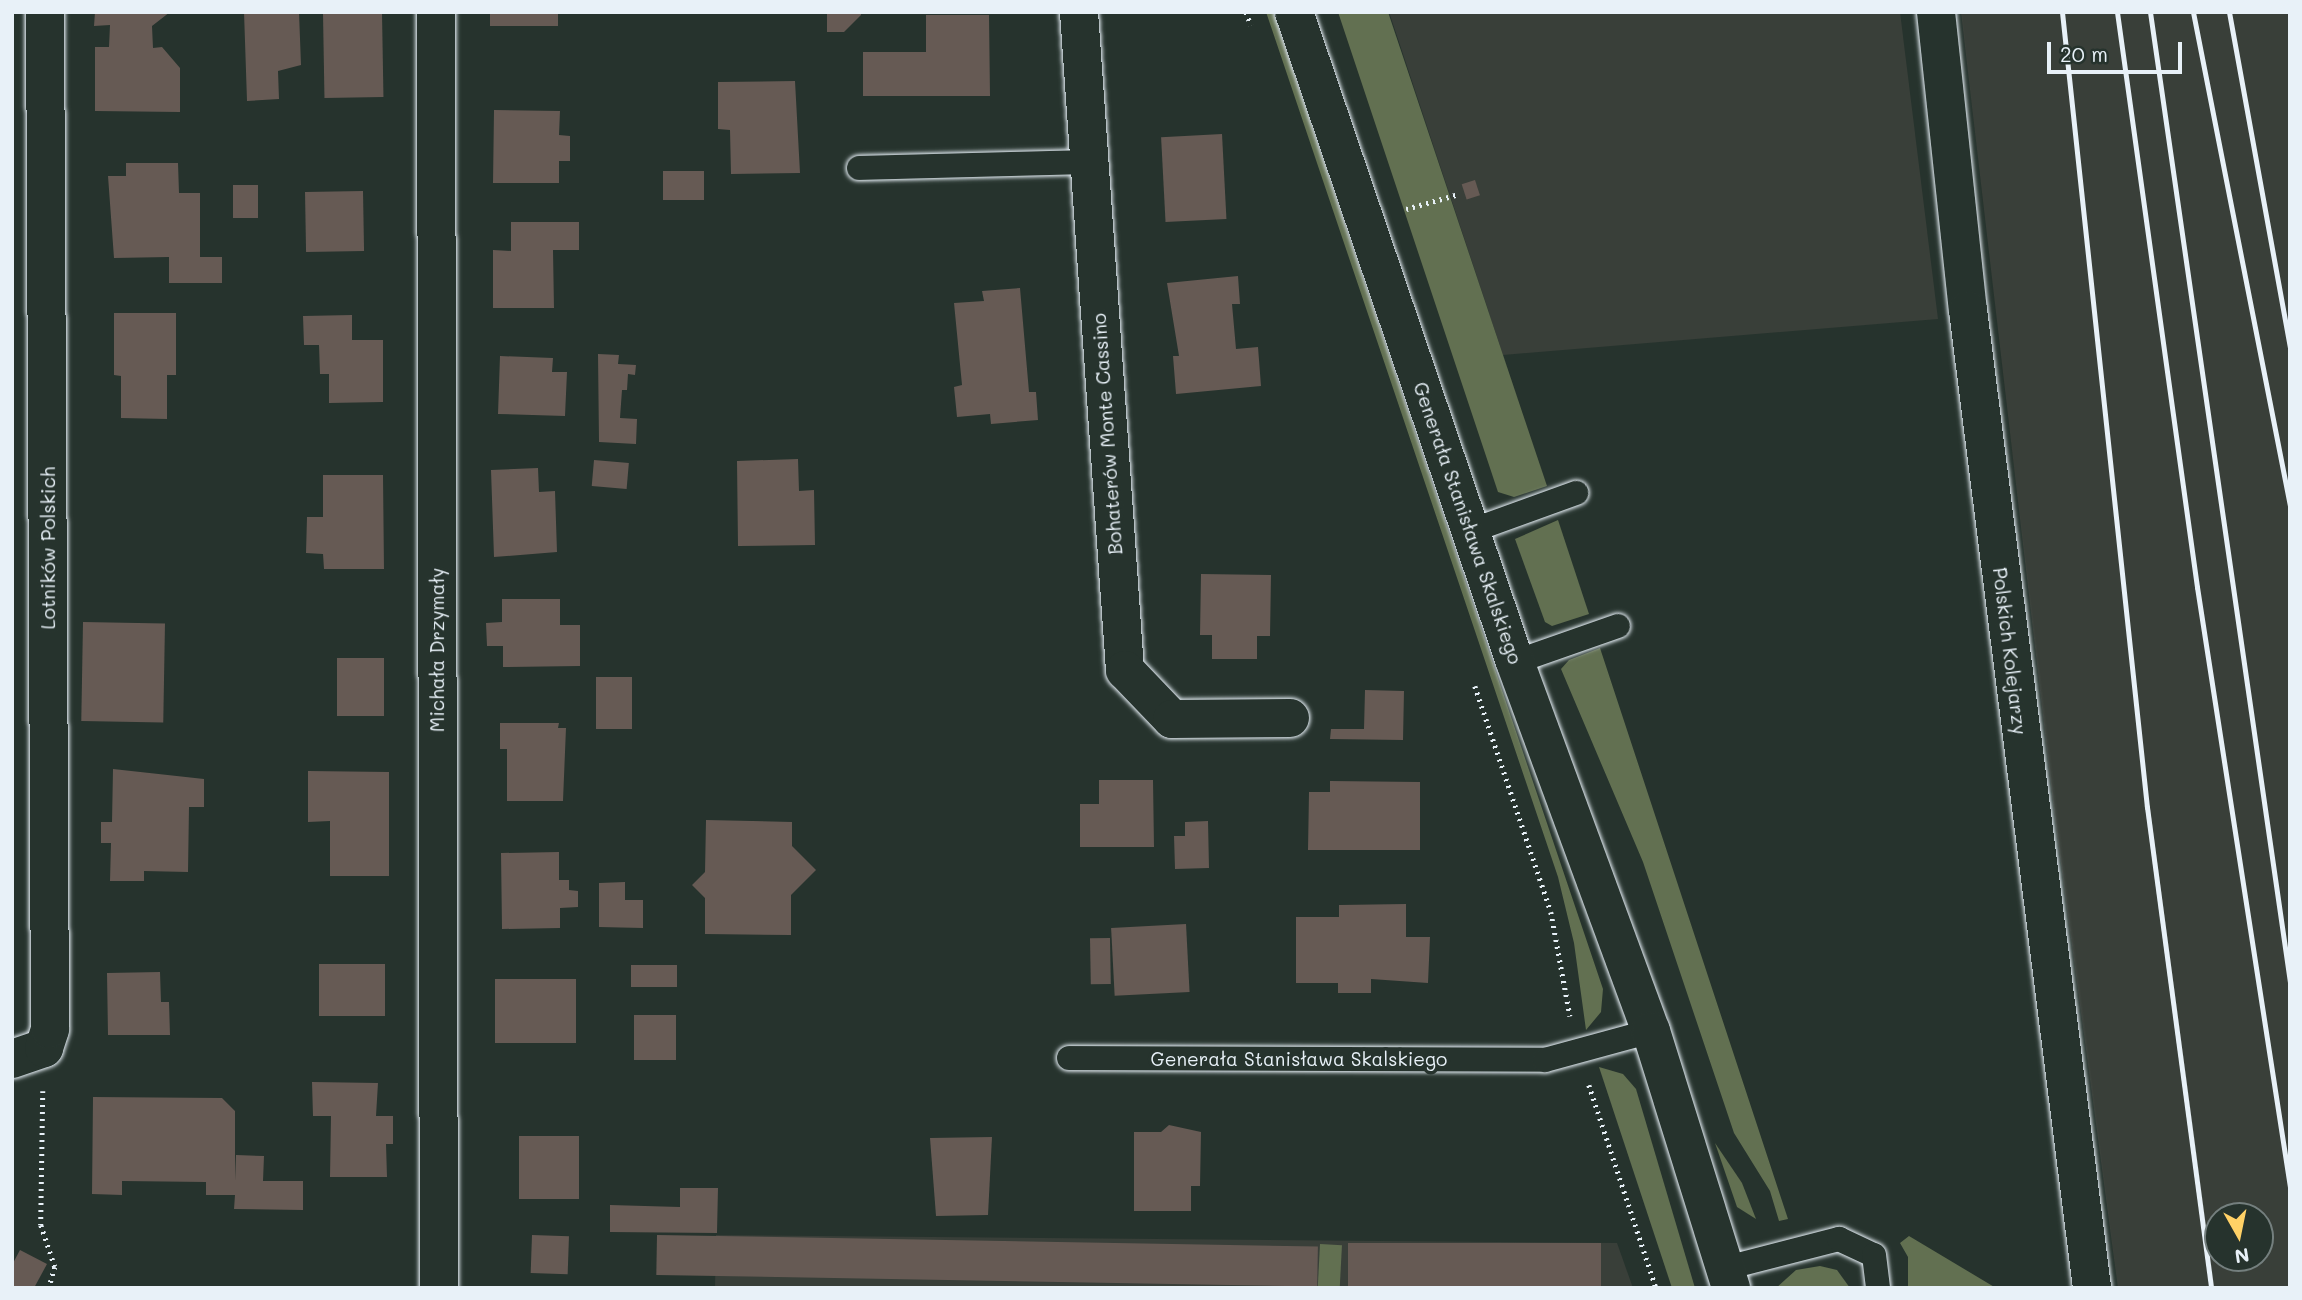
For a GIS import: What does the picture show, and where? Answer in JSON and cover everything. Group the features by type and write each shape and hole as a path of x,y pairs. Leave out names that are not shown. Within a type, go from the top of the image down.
{"street":[{"name":"Lotników Polskich","path":"28,1054 50,1029 45,12"},
{"name":"Michała Drzymały","path":"436,12 439,1288"},
{"name":"Bohaterów Monte Cassino","path":"1079,12 1086,163 1125,670 1172,719 1290,718"},
{"name":"Generała Stanisława Skalskiego","path":"1294,12 1515,662 1651,1031 1728,1278"},
{"name":"Polskich Kolejarzy","path":"1936,12 1971,338 2092,1288"}],"lane":[{"path":"859,168 1086,163"},
{"path":"1471,531 1576,494"},
{"path":"1515,662 1618,626"},
{"name":"Generała Stanisława Skalskiego","path":"1069,1058 1545,1060 1579,1054 1651,1031"},
{"path":"1728,1278 1839,1239 1874,1255 1878,1288"}],"path":[{"path":"1246,12 1255,38"},
{"path":"1401,211 1459,194"},
{"path":"1474,683 1551,912 1579,1054 1656,1288"},
{"path":"28,1054 41,1225 55,1266 49,1288"}],"shaded area":[{"path":"1389,12 1900,12 1938,319 1503,355"},
{"path":"1961,12 2290,12 2290,1288 2118,1288 2055,819"},
{"path":"716,1235 1617,1243 1633,1288 715,1288"}],"green space":[{"path":"1266,12 1273,12 1603,989 1601,1012 1586,1030 1574,943 1558,877"},
{"path":"1338,12 1388,12 1547,486 1514,497 1498,492"},
{"path":"1558,520 1589,614 1552,626 1545,622 1515,539"},
{"path":"1600,648 1788,1219 1779,1221 1770,1191 1734,1133 1643,862 1561,669 1569,660"},
{"path":"1599,1067 1623,1074 1636,1089 1695,1288 1672,1288"},
{"path":"1715,1143 1742,1183 1756,1219 1737,1207"},
{"path":"1909,1236 1996,1288 1908,1288 1908,1257 1900,1243"},
{"path":"1320,1244 1342,1245 1340,1288 1318,1288"},
{"path":"1820,1266 1837,1270 1850,1288 1776,1288 1796,1270"}],"building":[{"path":"95,12 170,12 152,26 153,48 162,47 180,68 180,112 95,111 95,47 109,47 110,25 94,26"},
{"path":"244,12 299,12 301,65 278,71 279,99 247,101"},
{"path":"490,12 558,12 558,26 490,26"},
{"path":"827,12 861,12 861,15 844,32 827,32"},
{"path":"382,13 383,97 324,98 323,14"},
{"path":"926,15 989,15 990,96 863,96 863,52 926,52"},
{"path":"795,81 800,173 731,174 730,130 718,129 718,82"},
{"path":"494,110 560,111 559,135 570,136 570,161 559,161 559,183 493,183"},
{"path":"1222,134 1226,219 1166,222 1161,137"},
{"path":"126,163 178,163 179,193 200,193 200,257 222,257 222,283 169,283 169,257 114,258 108,176 126,176"},
{"path":"663,171 704,171 704,200 663,200"},
{"path":"1475,180 1480,195 1467,200 1462,184"},
{"path":"233,185 258,185 258,218 233,218"},
{"path":"363,191 364,251 306,252 305,192"},
{"path":"511,222 579,222 579,250 553,250 554,308 493,308 493,250 511,251"},
{"path":"1238,276 1240,304 1232,304 1236,349 1258,347 1261,386 1176,394 1173,356 1179,356 1167,283"},
{"path":"1020,288 1029,392 1036,392 1038,420 991,424 990,414 957,417 954,387 962,385 954,303 984,301 982,291"},
{"path":"114,313 176,313 176,375 167,375 167,419 121,418 121,376 114,375"},
{"path":"352,315 352,340 383,340 383,402 329,403 329,374 320,374 319,345 304,345 303,316"},
{"path":"598,354 619,355 618,364 636,365 635,375 628,374 627,390 622,390 620,418 637,419 636,444 599,442"},
{"path":"500,356 553,358 552,372 567,372 565,416 498,414"},
{"path":"798,459 799,491 814,490 815,545 738,546 737,461"},
{"path":"594,460 629,463 627,489 592,486"},
{"path":"538,468 539,492 555,491 557,552 494,557 491,470"},
{"path":"323,475 383,475 384,569 324,569 323,554 306,553 307,517 323,517"},
{"path":"1201,574 1271,575 1270,636 1257,636 1257,659 1212,659 1212,635 1200,635"},
{"path":"502,599 560,599 560,625 580,625 580,666 503,667 503,646 487,646 486,623 502,622"},
{"path":"83,622 165,623 163,722 81,721"},
{"path":"337,658 384,658 384,716 337,716"},
{"path":"596,677 632,677 632,729 596,729"},
{"path":"1365,690 1404,691 1403,740 1330,739 1331,729 1364,729"},
{"path":"500,723 559,723 558,728 566,728 563,801 507,801 507,749 500,749"},
{"path":"113,769 204,779 204,807 189,807 188,872 144,871 144,881 110,881 111,843 101,843 101,822 112,822"},
{"path":"308,771 389,772 389,876 330,876 330,821 308,822"},
{"path":"1099,780 1153,780 1154,847 1080,847 1080,804 1099,804"},
{"path":"1330,781 1420,782 1420,850 1308,850 1309,792 1330,792"},
{"path":"706,820 792,822 792,846 816,870 791,895 791,935 705,934 705,898 692,885 705,872"},
{"path":"1208,821 1209,868 1175,869 1174,836 1185,836 1185,822"},
{"path":"559,852 559,880 569,880 569,890 578,891 578,907 560,908 560,928 502,929 501,853"},
{"path":"625,882 625,900 643,900 643,928 599,927 599,883"},
{"path":"1406,904 1406,937 1430,937 1428,983 1371,979 1371,993 1338,993 1338,983 1296,983 1296,917 1339,917 1339,905"},
{"path":"1186,924 1190,992 1115,996 1111,928"},
{"path":"1090,938 1110,938 1111,984 1091,984"},
{"path":"319,964 385,964 385,1016 319,1016"},
{"path":"631,965 677,965 677,987 631,987"},
{"path":"160,972 161,1002 169,1002 170,1035 108,1035 107,973"},
{"path":"495,979 576,979 576,1043 495,1043"},
{"path":"634,1015 676,1015 676,1060 634,1060"},
{"path":"312,1082 378,1083 376,1116 393,1116 393,1144 386,1144 387,1177 330,1177 331,1116 313,1116"},
{"path":"93,1097 222,1098 235,1111 235,1181 236,1155 264,1156 263,1181 303,1181 303,1210 234,1209 235,1195 206,1195 206,1182 122,1181 122,1195 92,1194"},
{"path":"1169,1125 1201,1132 1200,1186 1191,1186 1191,1211 1134,1211 1134,1132 1161,1132"},
{"path":"519,1136 579,1136 579,1199 519,1199"},
{"path":"992,1137 988,1215 936,1216 930,1138"},
{"path":"680,1188 718,1188 717,1233 610,1232 610,1205 680,1207"},
{"path":"532,1235 569,1236 568,1274 531,1273"},
{"path":"657,1235 1318,1247 1317,1287 656,1275"},
{"path":"1348,1243 1601,1243 1601,1288 1348,1288"},
{"path":"20,1250 47,1264 34,1288 12,1288 12,1265"}],"railway":[{"path":"2062,12 2147,807 2211,1288"},
{"path":"2117,12 2197,587 2290,1187"},
{"path":"2150,12 2290,982"},
{"path":"2193,12 2290,506"},
{"path":"2229,12 2290,348"}]}
